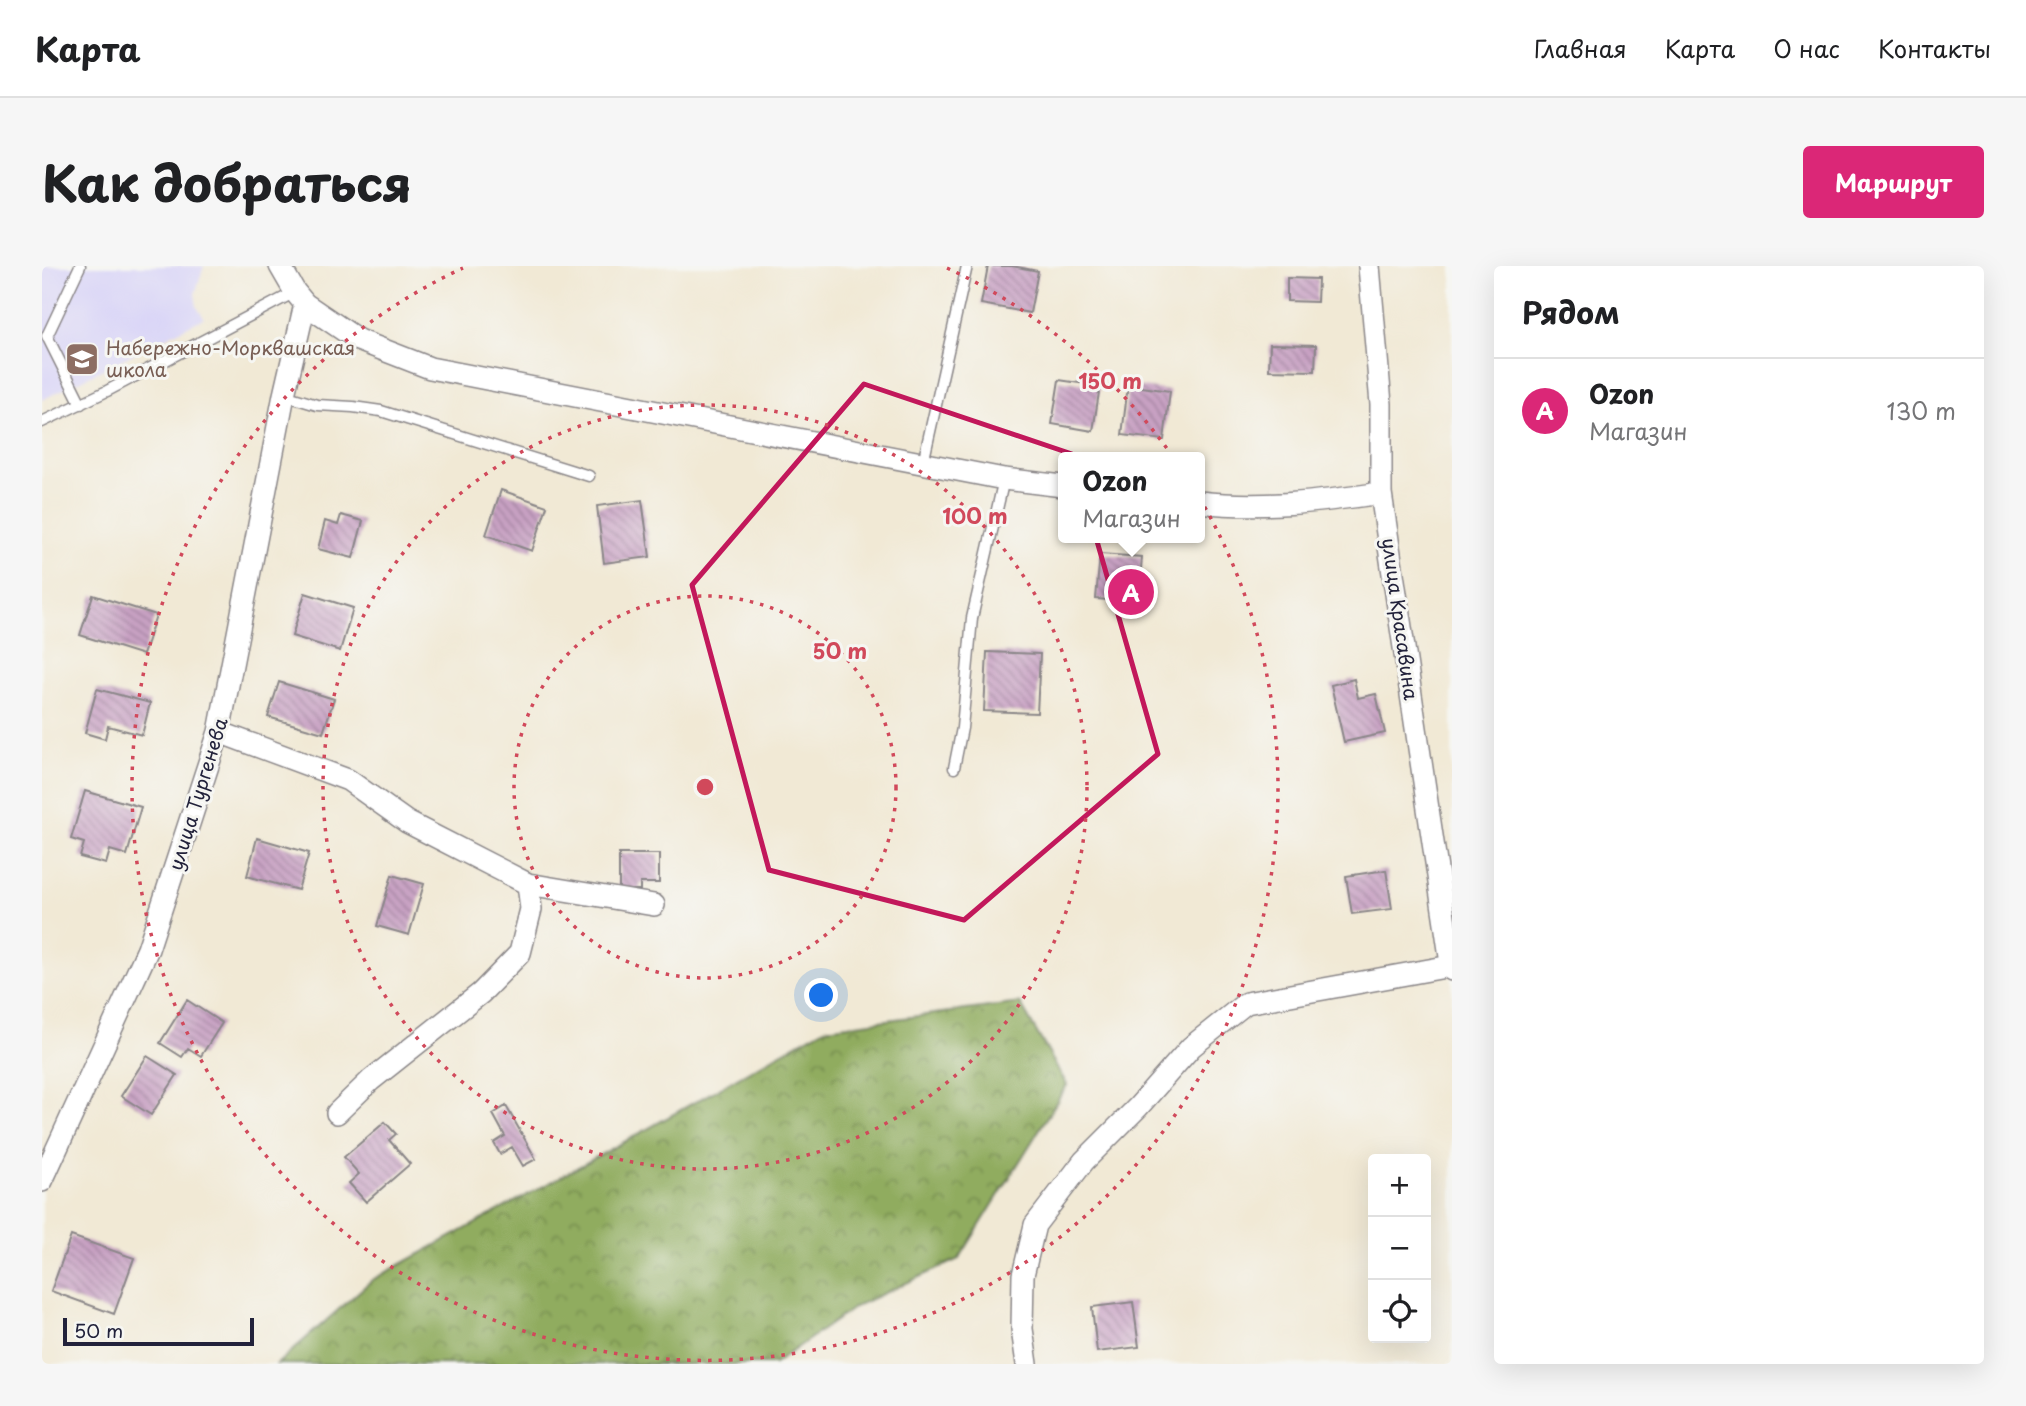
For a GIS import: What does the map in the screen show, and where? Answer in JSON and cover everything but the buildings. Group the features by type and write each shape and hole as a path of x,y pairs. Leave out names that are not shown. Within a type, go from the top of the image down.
{"street":[{"path":"280,266 300,298 358,340 429,368 1004,479 1058,485"},
{"name":"улица Красавина","path":"1369,266 1381,404 1381,493 1452,968"},
{"name":"улица Тургенева","path":"42,1181 148,948 219,732 300,298"},
{"path":"1205,503 1235,506 1313,503 1381,493"},
{"path":"219,732 348,780 407,822 527,884 654,905"},
{"path":"337,1113 371,1080 481,993 520,953 531,909 527,884"},
{"path":"1027,1364 1022,1329 1023,1275 1035,1225 1084,1161 1138,1107 1191,1047 1247,1003 1452,968"}],"lane":[{"path":"80,266 45,335 81,404"},
{"path":"923,463 967,266"},
{"path":"42,422 300,298"},
{"path":"284,395 317,405 381,411 589,476"},
{"path":"954,768 962,728 972,618 1004,479"}],"highlighted area":[{"path":"864,384 1072,454 1158,754 964,920 769,870 692,585"}],"shaded area":[{"name":"Набережно-Морквашская школа","path":"42,266 204,266 195,294 197,307 204,318 42,400"}],"green space":[{"path":"1020,1003 1067,1085 959,1259 856,1306 774,1364 277,1364 372,1280 825,1028"}],"place":[{"name":"Набережно-Морквашская школа","path":"82,359"},
{"name":"Ozon","path":"1131,592"}]}
